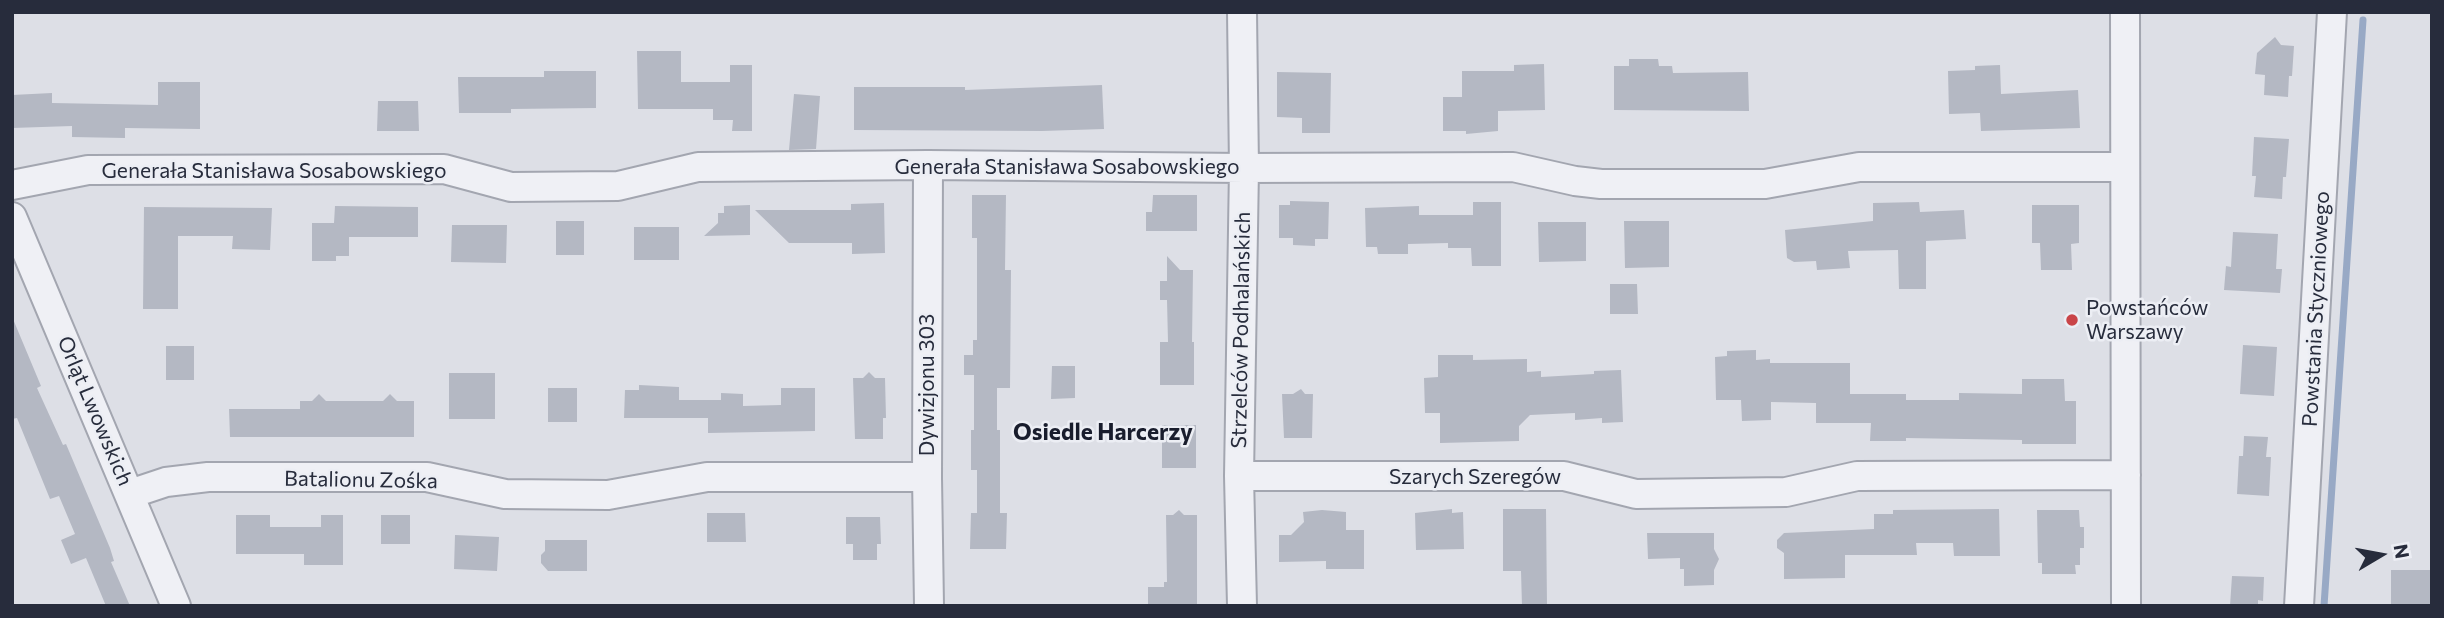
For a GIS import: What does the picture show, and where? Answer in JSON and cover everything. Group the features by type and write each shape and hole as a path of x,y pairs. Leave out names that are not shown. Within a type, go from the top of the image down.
{"street":[{"name":"Strzelców Podhalańskich","path":"1242,12 1244,168 1239,476 1242,606"},
{"path":"2125,12 2126,606"},
{"name":"Powstania Styczniowego","path":"2299,606 2332,12"},
{"name":"Dywizjonu 303","path":"928,165 929,606"},
{"name":"Generała Stanisława Sosabowskiego","path":"12,185 88,170 444,169 511,187 618,186 698,167 1513,167 1601,184 1765,184 1859,167 2125,167"},
{"name":"Orląt Lwowskich","path":"12,217 176,606"},
{"name":"Szarych Szeregów","path":"1239,476 1564,476 1625,491 1650,494 1786,492 1857,476 2126,475"},
{"name":"Batalionu Zośka","path":"130,494 166,482 208,477 427,477 505,494 608,495 707,477 927,477"}],"building":[{"path":"2275,37 2281,45 2294,46 2288,97 2264,95 2265,75 2255,74 2257,53"},
{"path":"637,51 681,51 681,82 730,82 730,65 752,65 752,131 732,131 733,120 713,120 713,109 638,109"},
{"path":"1629,59 1658,59 1659,66 1672,66 1673,73 1748,72 1749,111 1614,110 1614,66 1629,66"},
{"path":"1544,64 1545,110 1498,111 1498,131 1466,134 1466,131 1443,131 1443,97 1462,97 1462,71 1514,71 1514,65"},
{"path":"2000,65 2001,94 2078,90 2080,128 1981,131 1980,113 1949,114 1948,71 1975,70 1975,66"},
{"path":"544,71 596,71 596,108 511,109 511,113 459,113 458,77 544,77"},
{"path":"1277,72 1331,73 1330,133 1302,133 1302,118 1277,117"},
{"path":"158,82 200,82 200,129 125,128 125,138 72,137 72,126 12,128 12,95 52,93 52,103 158,105"},
{"path":"1102,85 1104,129 854,130 854,87 965,87 965,90"},
{"path":"794,94 820,96 816,149 789,150"},
{"path":"378,101 418,101 419,131 377,131"},
{"path":"2254,137 2289,139 2282,199 2254,197"},
{"path":"972,195 1006,195 1005,270 1011,270 1010,388 997,388 997,430 1000,430 1000,513 1007,513 1006,549 970,549 971,513 977,513 977,470 971,470 974,375 964,375 964,355 973,355 973,340 977,340 977,238 972,238"},
{"path":"1153,195 1197,195 1197,231 1146,231 1146,212 1152,212"},
{"path":"1290,201 1329,202 1328,239 1315,239 1315,246 1293,245 1293,238 1279,238 1279,205 1290,205"},
{"path":"1473,202 1501,202 1501,266 1472,266 1471,248 1448,248 1448,243 1408,244 1408,254 1378,254 1377,247 1366,247 1365,208 1419,206 1419,215 1473,215"},
{"path":"1919,202 1920,212 1964,210 1966,239 1926,241 1926,289 1899,289 1898,250 1848,251 1850,268 1817,270 1816,261 1794,262 1787,258 1785,230 1873,221 1873,203"},
{"path":"884,203 885,253 852,254 852,243 789,243 755,210 851,210 851,204"},
{"path":"750,205 750,235 704,236 718,223 718,213 724,213 724,206"},
{"path":"2032,205 2079,205 2079,243 2071,244 2072,270 2041,270 2040,243 2032,243"},
{"path":"335,206 418,207 418,237 349,237 349,256 336,256 336,261 312,261 312,223 334,223"},
{"path":"144,207 272,208 270,250 232,249 233,236 178,236 178,309 143,309"},
{"path":"556,221 584,221 584,255 556,255"},
{"path":"1624,221 1669,221 1669,267 1625,268"},
{"path":"1538,222 1586,222 1586,261 1539,262"},
{"path":"452,225 507,225 506,263 451,262"},
{"path":"634,227 679,227 679,260 634,260"},
{"path":"2233,232 2278,234 2276,269 2282,269 2280,293 2224,290 2226,266 2231,267"},
{"path":"1167,256 1180,270 1193,270 1194,385 1160,385 1160,342 1168,342 1167,300 1160,300 1160,281 1167,281"},
{"path":"1610,284 1637,284 1638,314 1610,314"},
{"path":"13,319 41,386 37,388 63,445 66,444 110,548 114,561 111,562 130,606 106,606 86,558 71,564 61,540 75,534 59,496 50,499 17,418 12,419"},
{"path":"2243,345 2277,347 2274,396 2240,394"},
{"path":"166,346 194,346 194,380 166,380"},
{"path":"1756,350 1756,360 1770,359 1770,363 1850,363 1850,394 1906,394 1906,400 1959,400 1959,393 2022,394 2022,379 2064,379 2065,401 2076,401 2076,444 1906,438 1906,441 1870,441 1871,423 1816,423 1816,403 1771,402 1771,420 1742,421 1741,400 1716,400 1715,357 1727,356 1727,351"},
{"path":"1438,355 1473,355 1473,360 1527,359 1527,372 1541,371 1541,377 1621,370 1623,422 1602,423 1602,418 1575,420 1575,413 1530,415 1519,426 1519,441 1440,443 1440,413 1425,413 1424,378 1438,377"},
{"path":"1052,366 1075,366 1075,398 1051,399"},
{"path":"869,372 875,378 885,378 886,418 883,418 883,439 855,439 853,378 863,378"},
{"path":"449,373 495,373 495,419 449,419"},
{"path":"639,385 679,387 679,400 721,400 721,393 743,394 743,406 781,405 781,388 815,388 815,431 708,433 708,418 624,418 625,390 639,390"},
{"path":"548,388 577,388 577,422 548,422"},
{"path":"1301,389 1305,394 1313,394 1312,438 1284,438 1282,394 1293,394"},
{"path":"319,394 326,401 383,401 390,394 397,401 414,401 414,437 230,437 229,409 300,409 300,401 312,401"},
{"path":"1162,425 1196,425 1196,468 1162,468"},
{"path":"2244,436 2268,437 2266,457 2271,457 2269,496 2237,494 2239,456 2243,456"},
{"path":"1452,509 1452,513 1463,512 1464,549 1416,550 1415,513"},
{"path":"1503,509 1546,509 1547,606 1522,606 1521,571 1503,571"},
{"path":"1999,509 2000,556 1954,556 1953,543 1916,543 1917,555 1845,555 1845,578 1784,579 1784,553 1777,548 1777,540 1784,533 1874,529 1874,514 1893,514 1893,510"},
{"path":"1179,510 1184,515 1197,515 1197,606 1148,606 1148,587 1164,587 1164,582 1167,582 1166,515 1173,515"},
{"path":"2037,510 2079,510 2080,527 2084,527 2084,548 2080,548 2080,565 2075,565 2076,574 2042,574 2042,563 2038,563"},
{"path":"1303,512 1346,512 1346,530 1364,530 1364,569 1326,569 1326,561 1279,562 1279,535 1291,535 1304,522"},
{"path":"707,513 745,513 746,542 707,542"},
{"path":"236,515 270,515 270,527 321,527 321,515 343,515 343,565 304,565 304,554 236,554"},
{"path":"381,515 410,515 410,544 381,544"},
{"path":"846,517 880,517 881,544 877,544 877,560 853,560 853,544 846,544"},
{"path":"1647,533 1714,533 1714,549 1719,559 1714,570 1714,585 1684,586 1684,569 1680,569 1680,558 1648,559"},
{"path":"455,535 499,537 497,571 454,569"},
{"path":"545,540 587,540 587,571 548,571 541,563"},
{"path":"2391,570 2432,570 2432,606 2391,606"},
{"path":"2232,576 2264,577 2263,601 2258,600 2258,606 2230,606"}],"waterway":[{"path":"2324,606 2363,20"}],"place":[{"name":"Powstańców Warszawy","path":"2072,320"}],"district":[{"name":"Osiedle Harcerzy","path":"1103,432"}]}
